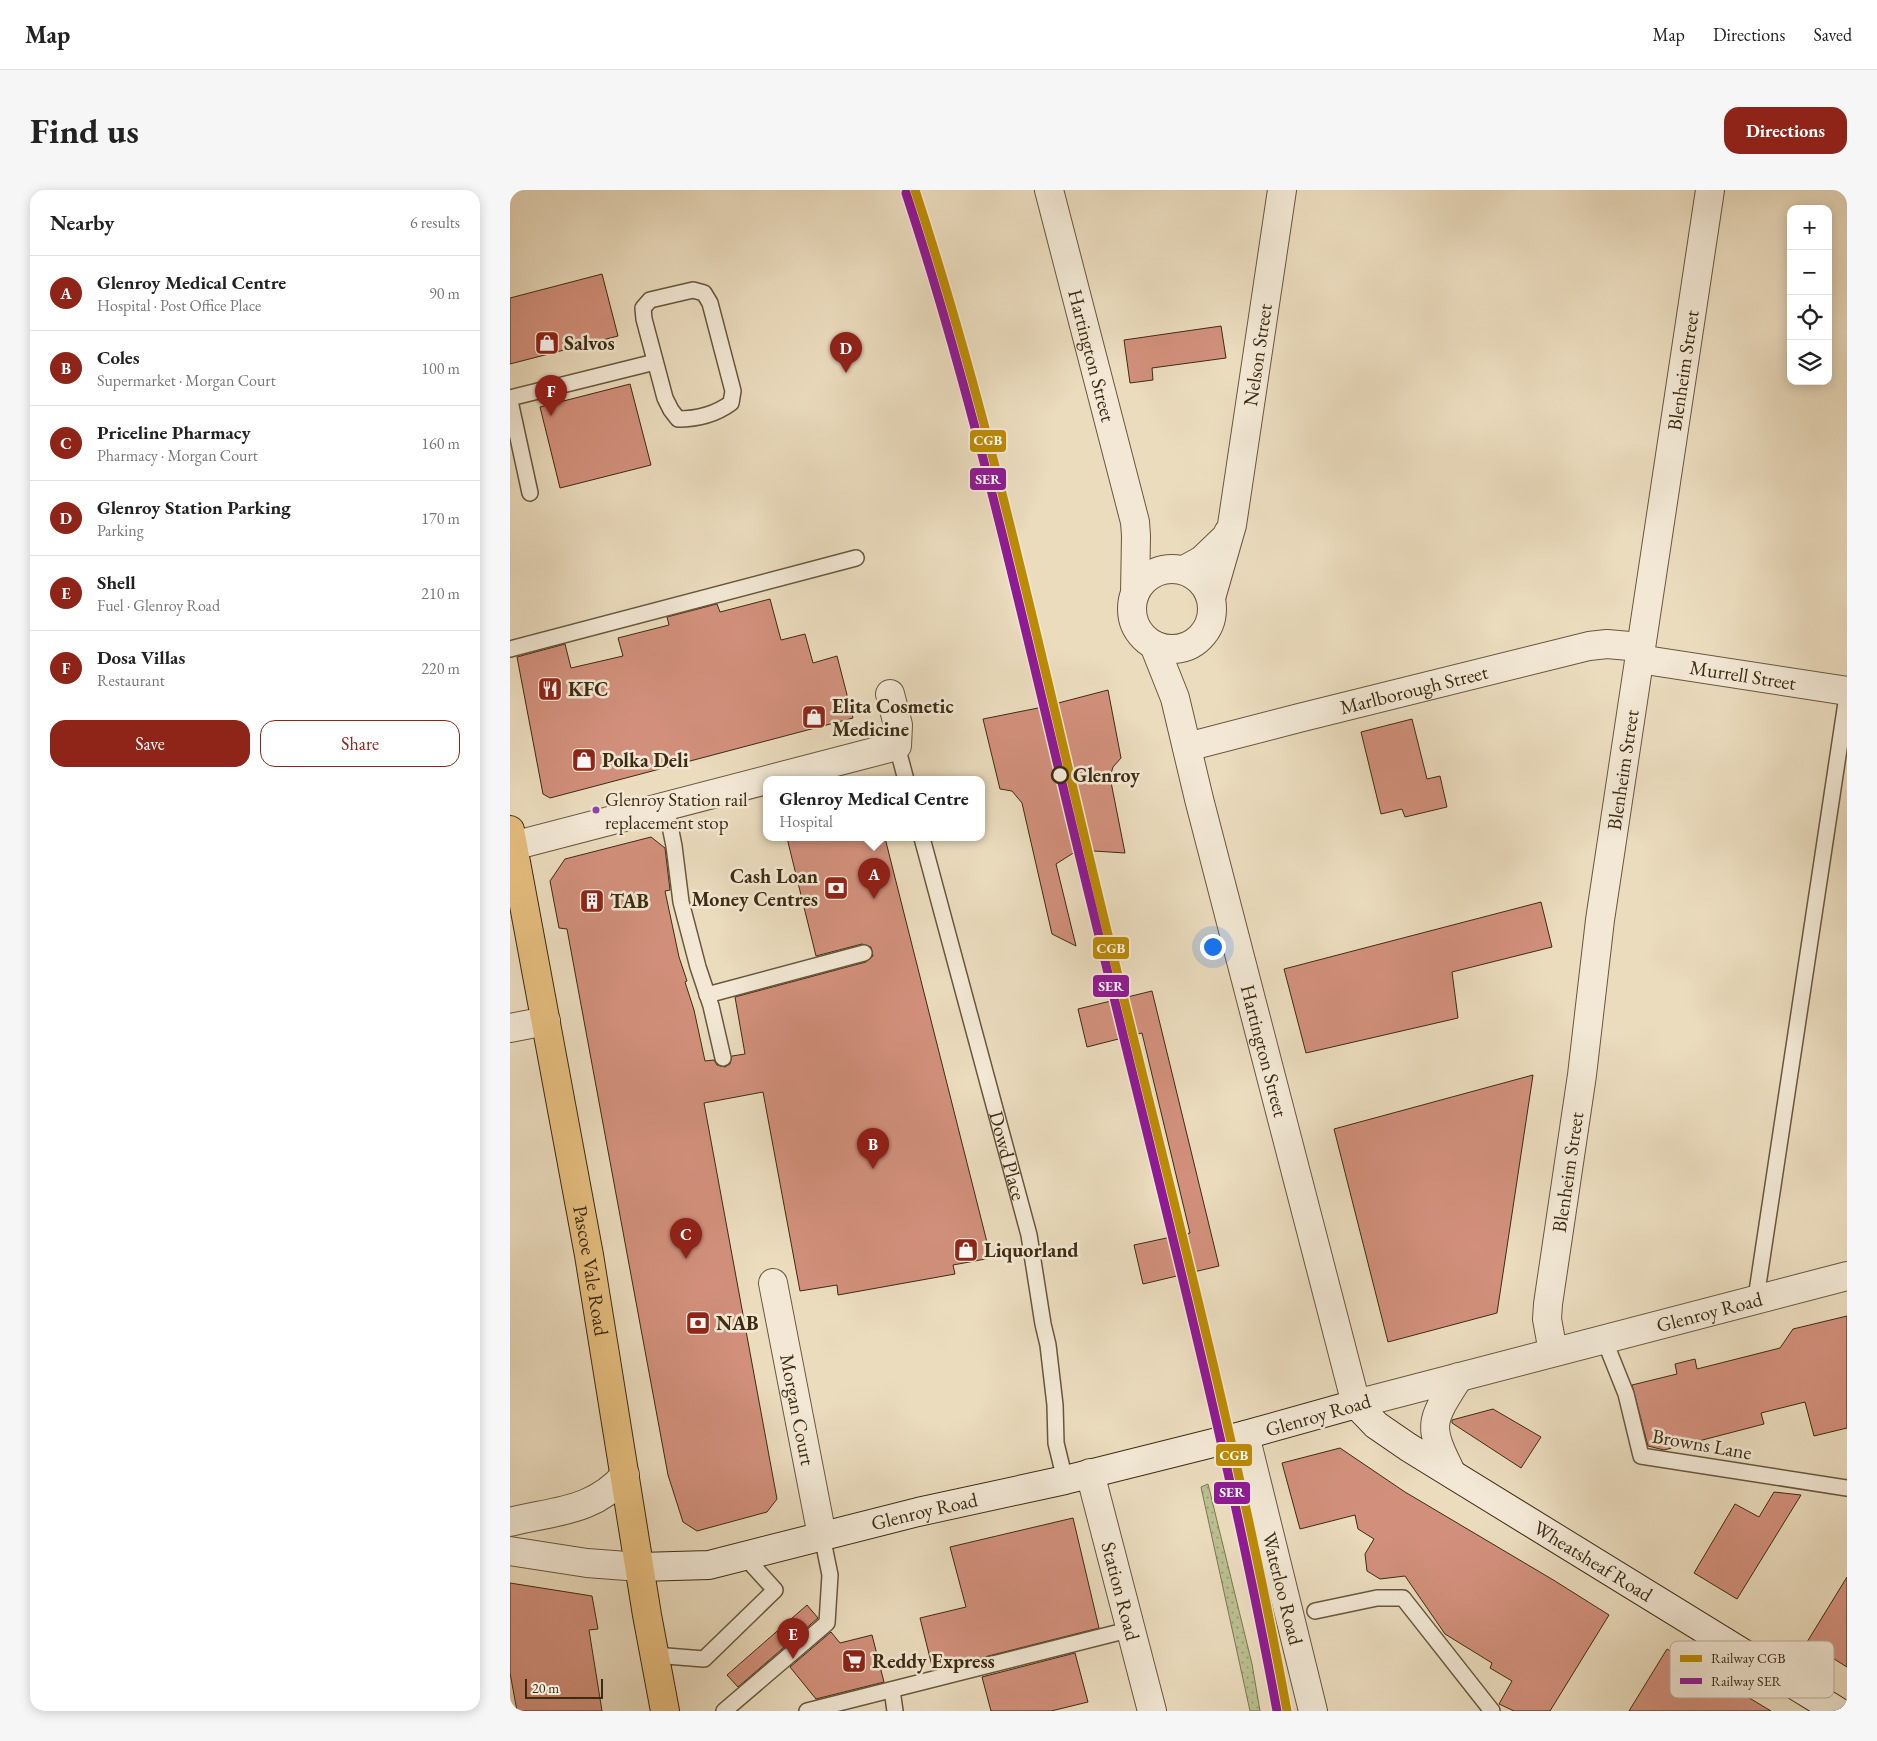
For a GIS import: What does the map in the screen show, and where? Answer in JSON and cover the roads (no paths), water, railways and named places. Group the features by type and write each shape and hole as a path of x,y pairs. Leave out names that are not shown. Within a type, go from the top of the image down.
{"main road":[{"name":"Pascoe Vale Road","path":"512,838 589,1255 624,1475 665,1711"}],"street":[{"name":"Hartington Street","path":"1049,190 1135,522 1144,542 1162,563 1178,569"},
{"name":"Nelson Street","path":"1211,598 1233,520 1282,190"},
{"name":"Blenheim Street","path":"1553,1352 1547,1319 1548,1304 1582,1075 1600,920 1710,190"},
{"name":"Nelson Street","path":"1178,569 1202,560 1226,536 1233,520"},
{"name":"Hartington Street","path":"1135,522 1135,592"},
{"path":"1178,569 1196,576 1205,586 1211,598 1212,611 1209,624 1202,635 1192,644 1166,649 1154,645 1144,638 1134,622 1132,605 1135,592 1141,582 1160,570 1178,569"},
{"name":"Hartington Street","path":"1175,698 1183,659 1192,644"},
{"name":"Marlborough Street","path":"1187,748 1299,718 1589,646 1607,644 1640,653"},
{"name":"Hartington Street","path":"1154,645 1175,698 1356,1404"},
{"name":"Murrell Street","path":"1640,653 1847,691"},
{"path":"781,776 896,746 898,725 890,694"},
{"path":"512,838 666,806 763,781"},
{"path":"510,1028 546,1021"},
{"name":"Glenroy Road","path":"510,1551 587,1563 640,1567 702,1566 918,1512 1190,1449 1459,1376 1847,1276"},
{"name":"Morgan Court","path":"773,1283 822,1536"},
{"path":"1452,1474 1438,1445 1435,1424 1438,1411 1459,1376"},
{"name":"Wheatsheaf Road","path":"1356,1404 1376,1425 1723,1641"},
{"name":"Waterloo Road","path":"1241,1436 1313,1711"},
{"path":"510,1522 576,1508 590,1503 618,1484 624,1475"},
{"name":"Station Road","path":"1077,1476 1132,1630 1152,1711"},
{"name":"Wheatsheaf Road","path":"1816,1698 1837,1711"}],"lane":[{"path":"693,290 704,293 710,303 733,391 731,403 721,411 689,418 678,418 670,410 665,398 655,362 643,308 650,300 693,290"},
{"path":"530,493 510,399 655,362"},
{"path":"510,649 856,558"},
{"path":"1756,1298 1847,696"},
{"path":"896,746 905,776"},
{"path":"666,806 682,902 723,1058"},
{"name":"Dowd Place","path":"923,841 1029,1235 1036,1285 1048,1344 1055,1405 1056,1443 1077,1476"},
{"path":"707,995 864,952"},
{"name":"Browns Lane","path":"1604,1338 1626,1394 1640,1456 1847,1488"},
{"path":"724,1711 827,1623 830,1575 822,1536"},
{"path":"654,1655 704,1659 776,1590 744,1556"},
{"path":"1315,1610 1377,1598 1403,1598 1492,1711"},
{"path":"807,1711 1132,1630"},
{"path":"892,1690 895,1711"}],"rail line":[{"name":"CGB","path":"915,190 943,278 1015,546 1223,1408 1246,1508 1287,1711"},
{"name":"SER","path":"906,193 934,281 1006,548 1190,1308 1236,1509 1277,1711"}],"place":[{"name":"Salvos","path":"547,343"},
{"name":"Glenroy Station Parking","path":"846,373"},
{"name":"Dosa Villas","path":"551,416"},
{"name":"KFC","path":"550,689"},
{"name":"Elita Cosmetic Medicine","path":"814,717"},
{"name":"Polka Deli","path":"584,760"},
{"name":"Glenroy","path":"1060,775"},
{"name":"Glenroy Station rail replacement stop","path":"596,810"},
{"name":"Cash Loan Money Centres","path":"836,888"},
{"name":"Glenroy Medical Centre","path":"874,899"},
{"name":"TAB","path":"592,901"},
{"name":"Coles","path":"873,1169"},
{"name":"Liquorland","path":"966,1250"},
{"name":"Priceline Pharmacy","path":"686,1259"},
{"name":"NAB","path":"698,1323"},
{"name":"Shell","path":"793,1659"},
{"name":"Reddy Express","path":"854,1661"}]}
